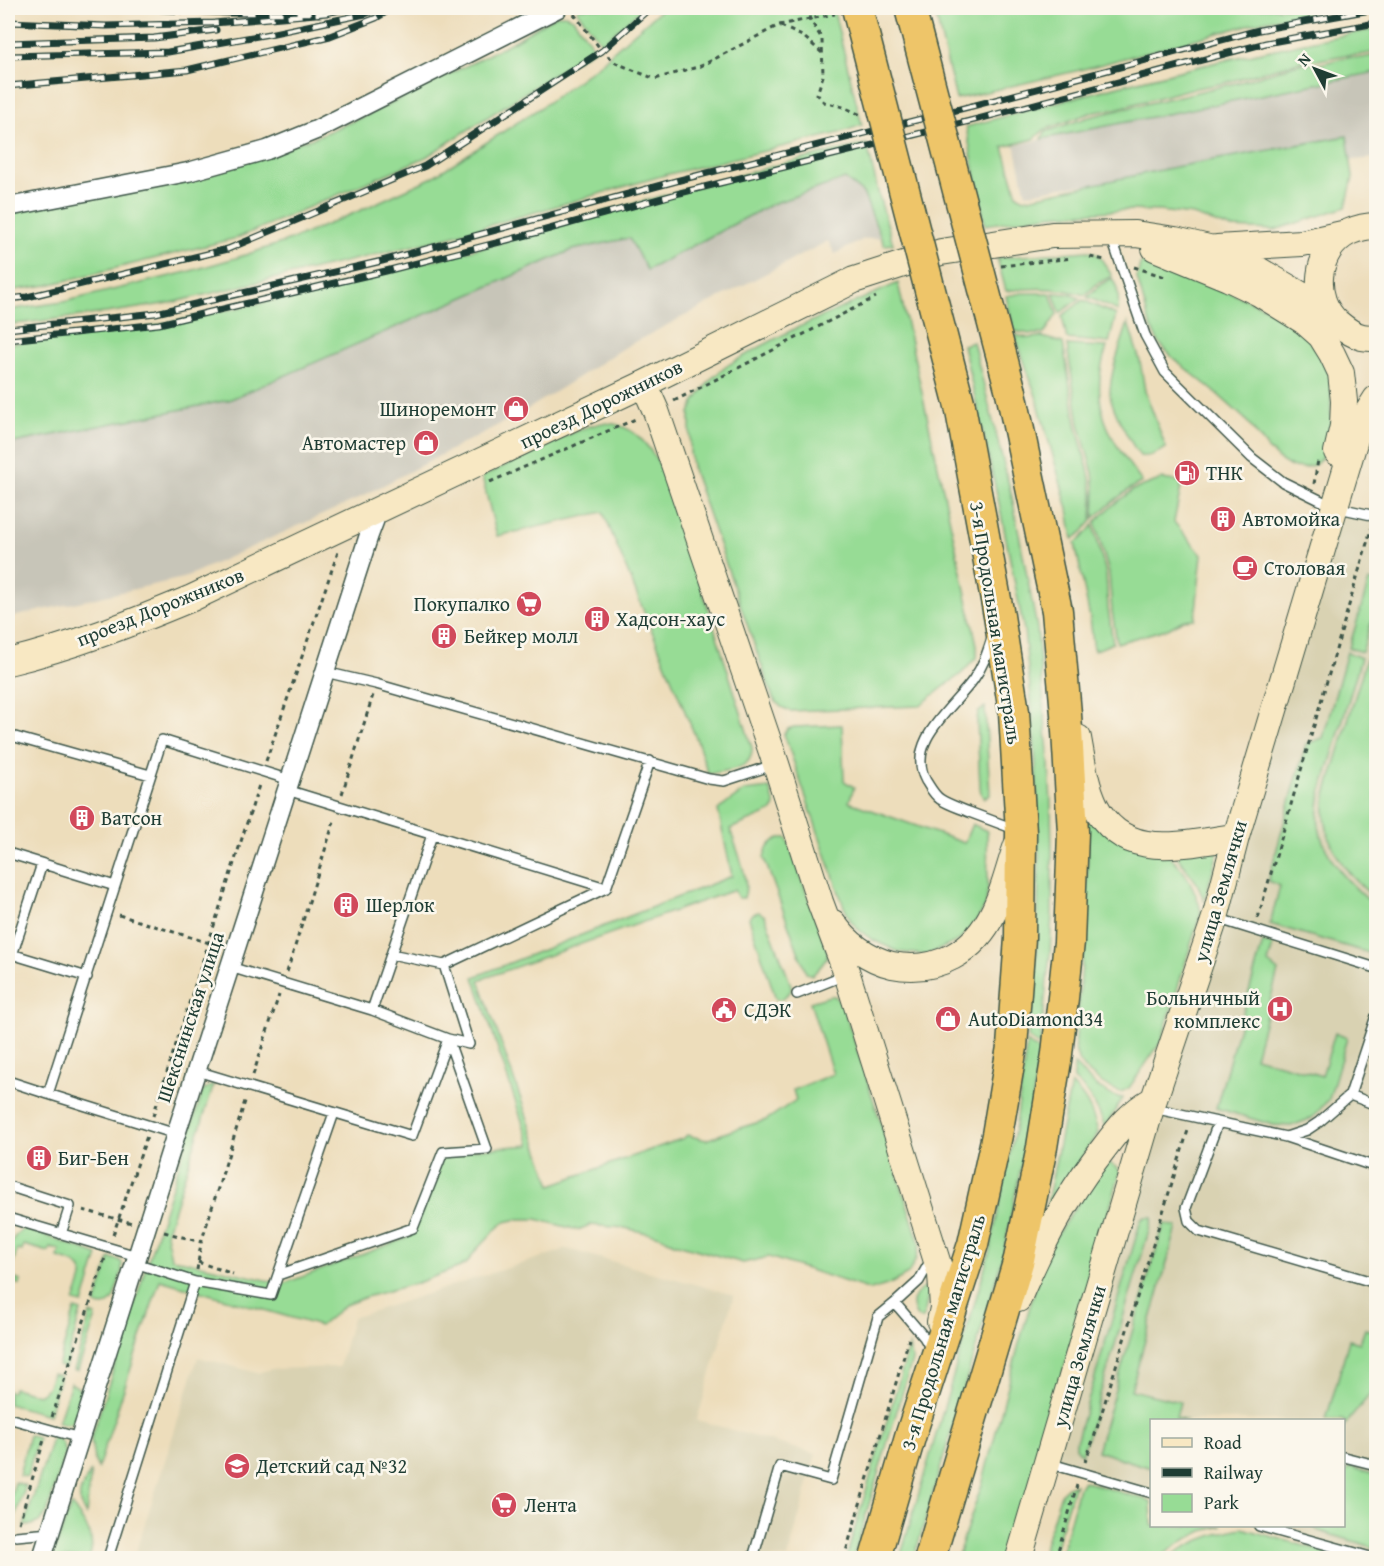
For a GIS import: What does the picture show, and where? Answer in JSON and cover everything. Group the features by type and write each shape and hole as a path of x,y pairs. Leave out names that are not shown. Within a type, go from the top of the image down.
{"highway":[{"path":"910,8 1011,392 1057,611 1073,832 1069,942 1057,1054 1042,1147 1019,1258 930,1558"},
{"name":"3-я Продольная магистраль","path":"851,10 960,406 999,616 1014,712 1021,832 1020,938 1013,1036 997,1135 974,1244 911,1434 875,1558"}],"main road":[{"name":"проезд Дорожников","path":"1213,249 1302,243 1348,233 1364,226 1377,226"},
{"path":"1348,233 1335,243 1325,257 1320,273 1320,290 1329,313 1348,343 1357,370 1368,425"},
{"name":"проезд Дорожников","path":"8,662 42,654 128,624 192,598 644,384 854,280 940,252 1052,235 1123,234 1174,240 1213,249 1255,268 1329,313 1346,330 1362,337 1377,338"},
{"path":"1123,234 1259,293 1304,321 1321,336 1341,373 1344,401 1343,426 1328,501"},
{"path":"644,384 656,411 776,764 820,902 847,974 941,1274 943,1308 934,1354 911,1434"},
{"name":"улица Землячки","path":"1019,1558 1152,1104 1215,918 1328,501 1368,425 1377,399"},
{"path":"1057,611 1084,773 1094,804 1103,819 1114,832 1138,843 1166,845 1236,837"},
{"path":"820,902 839,932 873,958 899,966 916,968 943,962 966,948 994,911 1021,832"},
{"path":"962,1451 1020,1293 1051,1227 1069,1196 1129,1117 1140,1107 1152,1104"}],"street":[{"path":"8,207 188,172 267,150 316,130 558,8"},
{"name":"Шекснинская улица","path":"42,1558 196,1071 378,511"}],"lane":[{"path":"1123,234 1119,262 1145,335 1165,372 1252,458 1283,482 1328,501 1376,516"},
{"path":"999,616 985,662 962,696 940,719 925,740 922,751 922,771 930,789 939,798 1021,832"},
{"path":"325,672 376,684 705,778 724,781 776,764"},
{"path":"8,735 150,775"},
{"path":"48,1094 162,740 263,771 288,785 432,835 606,888"},
{"path":"391,954 444,965 606,888 650,761"},
{"path":"372,1010 432,835"},
{"path":"8,853 115,886"},
{"path":"42,864 10,954 87,977"},
{"path":"1215,918 1377,968"},
{"path":"233,959 448,1039 469,1044 444,965"},
{"path":"797,994 847,974"},
{"path":"1286,1137 1307,1130 1350,1095 1377,1016"},
{"path":"196,1071 412,1136 448,1039"},
{"path":"278,1275 413,1228 444,1152 486,1149 448,1039"},
{"path":"8,1081 176,1134"},
{"path":"1350,1095 1377,1106"},
{"path":"1152,1104 1192,1117 1286,1137 1377,1167"},
{"path":"8,1220 108,1248 195,1282 271,1295 334,1113"},
{"path":"1218,1123 1185,1208 1189,1221 1199,1232 1377,1283"},
{"path":"8,1186 69,1206 61,1234"},
{"path":"753,1558 780,1466 831,1480 878,1317 919,1281 935,1253"},
{"path":"108,1558 195,1282"},
{"path":"895,1303 924,1337 934,1354"},
{"path":"8,1418 80,1438"},
{"path":"1345,1457 1377,1465"},
{"path":"1048,1463 1150,1492"},
{"path":"1263,1527 1374,1558"},
{"path":"1292,1535 1297,1527"},
{"path":"15,1536 49,1536"}],"path":[{"path":"568,8 602,51 616,63 655,79 701,66 779,26 851,10"},
{"path":"779,26 804,37 822,53"},
{"path":"1085,256 1119,262 1167,278"},
{"path":"990,268 1073,258"},
{"path":"486,484 656,411 875,297 885,294"},
{"path":"1318,461 1328,501"},
{"path":"1254,931 1376,516"},
{"path":"15,1536 48,1429 150,1126 263,771 340,547 369,535"},
{"path":"107,912 208,943 233,959"},
{"path":"1056,1558 1072,1499 1094,1438 1192,1117"},
{"path":"844,1558 913,1324"}],"shaded area":[{"path":"1376,72 1376,158 1062,187 1026,194 1015,145"},
{"path":"845,179 863,193 880,238 864,239 835,254 828,241 627,346 525,411 353,501 183,578 8,618 9,443 229,400 572,250 629,238 647,269 772,204"},
{"name":"Больничный комплекс","path":"1376,487 1376,1558 1263,1527 1345,1527 1345,1419 1150,1419 1150,1493 1048,1463 1334,507 1367,519"},
{"path":"567,1249 734,1295 697,1420 816,1454 788,1558 134,1558 198,1357 257,1373 271,1369 339,1367 352,1318"}],"green space":[{"path":"578,8 643,8 602,43 577,11"},
{"path":"663,8 833,8 862,125 839,133 665,175 438,240 170,303 8,325 8,310 63,302 239,257 291,240 431,178 540,108 604,61"},
{"path":"934,8 1339,8 1263,21 1080,70 956,99"},
{"path":"556,15 573,18 595,49 426,157 237,238 48,285 8,291 8,212 311,139 367,115 478,60"},
{"path":"1376,29 1376,52 1302,61 1224,83 1090,113 1044,130 1034,139 1003,147 1017,195 1024,199 1180,166 1347,136 1353,177 1346,207 1275,230 1230,228 1193,215 1127,210 1051,215 985,225 966,127 1170,73"},
{"path":"1376,55 1376,72 1042,139 1045,132 1089,117 1240,82 1295,65 1320,64 1347,57 1362,58"},
{"path":"867,144 893,244 884,245 863,193 845,179 772,204 647,270 629,238 572,250 229,400 8,444 8,344 143,328 307,293 521,237 606,211 777,165"},
{"path":"1088,251 1099,255 1112,276 1098,283 1085,295 1046,288 1006,291 997,258"},
{"path":"1147,261 1168,266 1285,316 1302,330 1331,368 1331,438 1324,455 1316,464 1305,468 1291,467 1278,459 1245,419 1174,359 1160,344 1151,328 1137,278 1140,264"},
{"path":"1112,278 1118,294 1118,311 1087,297"},
{"path":"898,283 977,645 977,657 962,673 919,706 790,711 781,707 773,698 692,467 690,413 695,401 711,379 728,365 792,330"},
{"path":"1022,293 1050,293 1057,314 1044,334 1014,331 1006,296"},
{"path":"1053,293 1068,294 1080,298 1060,313"},
{"path":"1083,300 1116,315 1109,343 1067,339 1062,316"},
{"path":"1128,323 1140,361 1145,391 1166,448 1147,456 1140,456 1136,450 1113,406 1110,392 1112,375"},
{"path":"1015,335 1028,338 1042,337 1063,343 1076,424 1093,494 1092,521 1073,539 1068,509 1036,396"},
{"path":"973,342 1012,497 1037,628 1049,764 1052,855 1050,953 1040,1046 1028,1038 1037,951 1039,856 1031,697 1024,630 999,503 963,345"},
{"path":"1067,345 1107,347 1101,367 1099,386 1105,419 1111,435 1142,482 1094,518 1093,473 1079,424"},
{"path":"602,423 622,427 638,436 651,450 662,468 752,748 748,761 737,768 708,774 698,743 603,512 497,536 482,477 570,434"},
{"path":"1162,479 1182,482 1174,522 1202,555 1195,619 1183,620 1170,628 1117,643 1109,573 1095,522 1133,490"},
{"path":"1093,525 1106,573 1113,643 1094,651 1075,543"},
{"path":"1369,581 1376,583 1376,613 1362,652 1349,648"},
{"path":"1347,652 1361,658 1321,793 1318,823 1322,839 1340,872 1376,907 1376,955 1270,924 1280,886 1268,881 1306,744 1323,738"},
{"path":"1366,660 1376,665 1376,899 1353,878 1336,853 1326,826 1325,811 1326,795"},
{"path":"985,707 990,795 984,798 980,787 977,720 978,713"},
{"path":"842,725 844,781 854,787 849,802 964,843 972,824 987,831 986,903 978,919 960,940 927,955 899,952 873,940 851,921 844,907 784,734 788,729 794,727"},
{"path":"770,788 775,806 771,812 730,829 746,882 744,898 738,898 734,890 479,980 551,1185 687,1135 706,1140 766,1120 796,1100 793,1090 833,1074 810,1002 835,996 843,1006 920,1244 916,1259 908,1274 890,1284 871,1290 769,1257 743,1263 674,1243 660,1236 625,1228 590,1225 578,1230 536,1219 518,1219 505,1222 496,1229 467,1263 460,1267 345,1305 320,1326 160,1280 98,1468 91,1439 203,1090 214,1084 166,1234 171,1258 283,1284 409,1237 443,1152 530,1145 474,977 732,876 718,810 744,791"},
{"path":"1085,812 1169,855 1190,881 1201,912 1161,1042 1129,1088 1121,1092 1091,1074 1081,1063 1075,1048 1084,942 1088,848"},
{"path":"780,838 787,838 828,953 822,965 812,975 806,973 764,858 769,846"},
{"path":"1221,842 1204,901 1197,883 1175,854"},
{"path":"759,912 765,916 791,985 791,991 782,999 776,999 749,918 752,914"},
{"path":"1263,942 1273,945 1268,963 1278,971 1255,1057 1322,1076 1335,1033 1347,1038 1329,1099 1312,1118 1291,1126 1273,1125 1216,1108"},
{"path":"1027,1042 1039,1051 1029,1127 1003,1255 914,1558 900,1558 990,1250 1016,1124"},
{"path":"1074,1064 1103,1090 1123,1098 1105,1127 1092,1101 1074,1079"},
{"path":"1071,1084 1089,1106 1098,1133 1045,1214"},
{"path":"1109,1163 1118,1168 1120,1173 1010,1558 957,1558 983,1481 1046,1251 1104,1164"},
{"path":"1145,1217 1153,1217 1082,1455 1076,1448 1076,1442 1141,1220"},
{"path":"1164,1224 1177,1227 1131,1390 1180,1402 1176,1417 1183,1419 1150,1419 1150,1468 1097,1451"},
{"path":"23,1229 98,1255 83,1304 74,1302 82,1278 80,1268 69,1261 58,1258 60,1250 50,1248 49,1252 24,1245 22,1251 17,1250 9,1277 21,1281 20,1285 8,1280 11,1245 17,1233"},
{"path":"110,1258 122,1263 122,1272 113,1300 105,1306 95,1305"},
{"path":"923,1288 930,1288 923,1319 917,1317 913,1304 915,1297"},
{"path":"75,1309 81,1311 65,1368 58,1366"},
{"path":"90,1314 96,1316 78,1370 74,1370"},
{"path":"1365,1329 1376,1332 1376,1387 1345,1425 1345,1419 1326,1419 1349,1340 1360,1343"},
{"path":"910,1344 912,1360 853,1558 846,1558"},
{"path":"52,1373 60,1375 49,1415 8,1404 8,1391 12,1392 14,1388 38,1395 46,1389"},
{"path":"71,1383 81,1393 81,1403 75,1419 64,1424 58,1422"},
{"path":"29,1435 38,1438 27,1477 19,1475"},
{"path":"53,1436 62,1442 65,1453 47,1513 39,1522 24,1526"},
{"path":"1350,1467 1376,1475 1376,1548 1319,1531 1313,1527 1345,1527 1345,1472"},
{"path":"91,1471 86,1515 80,1503 80,1493"},
{"path":"1083,1481 1150,1501 1150,1527 1219,1527 1203,1531 1183,1541 1159,1558 1060,1558 1079,1487"},
{"path":"15,1482 26,1486 15,1517 8,1515 8,1506"},
{"path":"1075,1484 1053,1558 1041,1558 1061,1493"},
{"path":"71,1505 88,1530 92,1544 89,1558 52,1558"},
{"path":"1242,1528 1347,1558 1168,1558 1204,1538"}],"railway":[{"path":"8,22 106,26 214,23 327,13 229,13 129,8"},
{"path":"319,14 352,8"},
{"path":"8,86 187,70 330,36 376,18 393,8"},
{"path":"8,299 27,297 228,249 425,166 602,51 650,8"},
{"path":"8,329 156,313 382,261 676,181 1259,30 1376,9"},
{"path":"8,56 168,52 269,34 375,10"},
{"path":"8,340 159,324 386,271 1266,43 1376,23"},
{"path":"8,43 154,38 216,30"}],"place":[{"name":"Шиноремонт","path":"516,409"},
{"name":"Автомастер","path":"426,443"},
{"name":"ТНК","path":"1187,473"},
{"name":"Автомойка","path":"1223,519"},
{"name":"Столовая","path":"1245,568"},
{"name":"Покупалко","path":"529,604"},
{"name":"Хадсон-хаус","path":"597,619"},
{"name":"Бейкер молл","path":"444,636"},
{"name":"Ватсон","path":"82,818"},
{"name":"Шерлок","path":"346,905"},
{"name":"Больничный комплекс","path":"1280,1009"},
{"name":"СДЭК","path":"724,1010"},
{"name":"AutoDiamond34","path":"948,1019"},
{"name":"Биг-Бен","path":"39,1158"},
{"name":"Детский сад №32","path":"237,1466"},
{"name":"Лента","path":"504,1505"}]}
